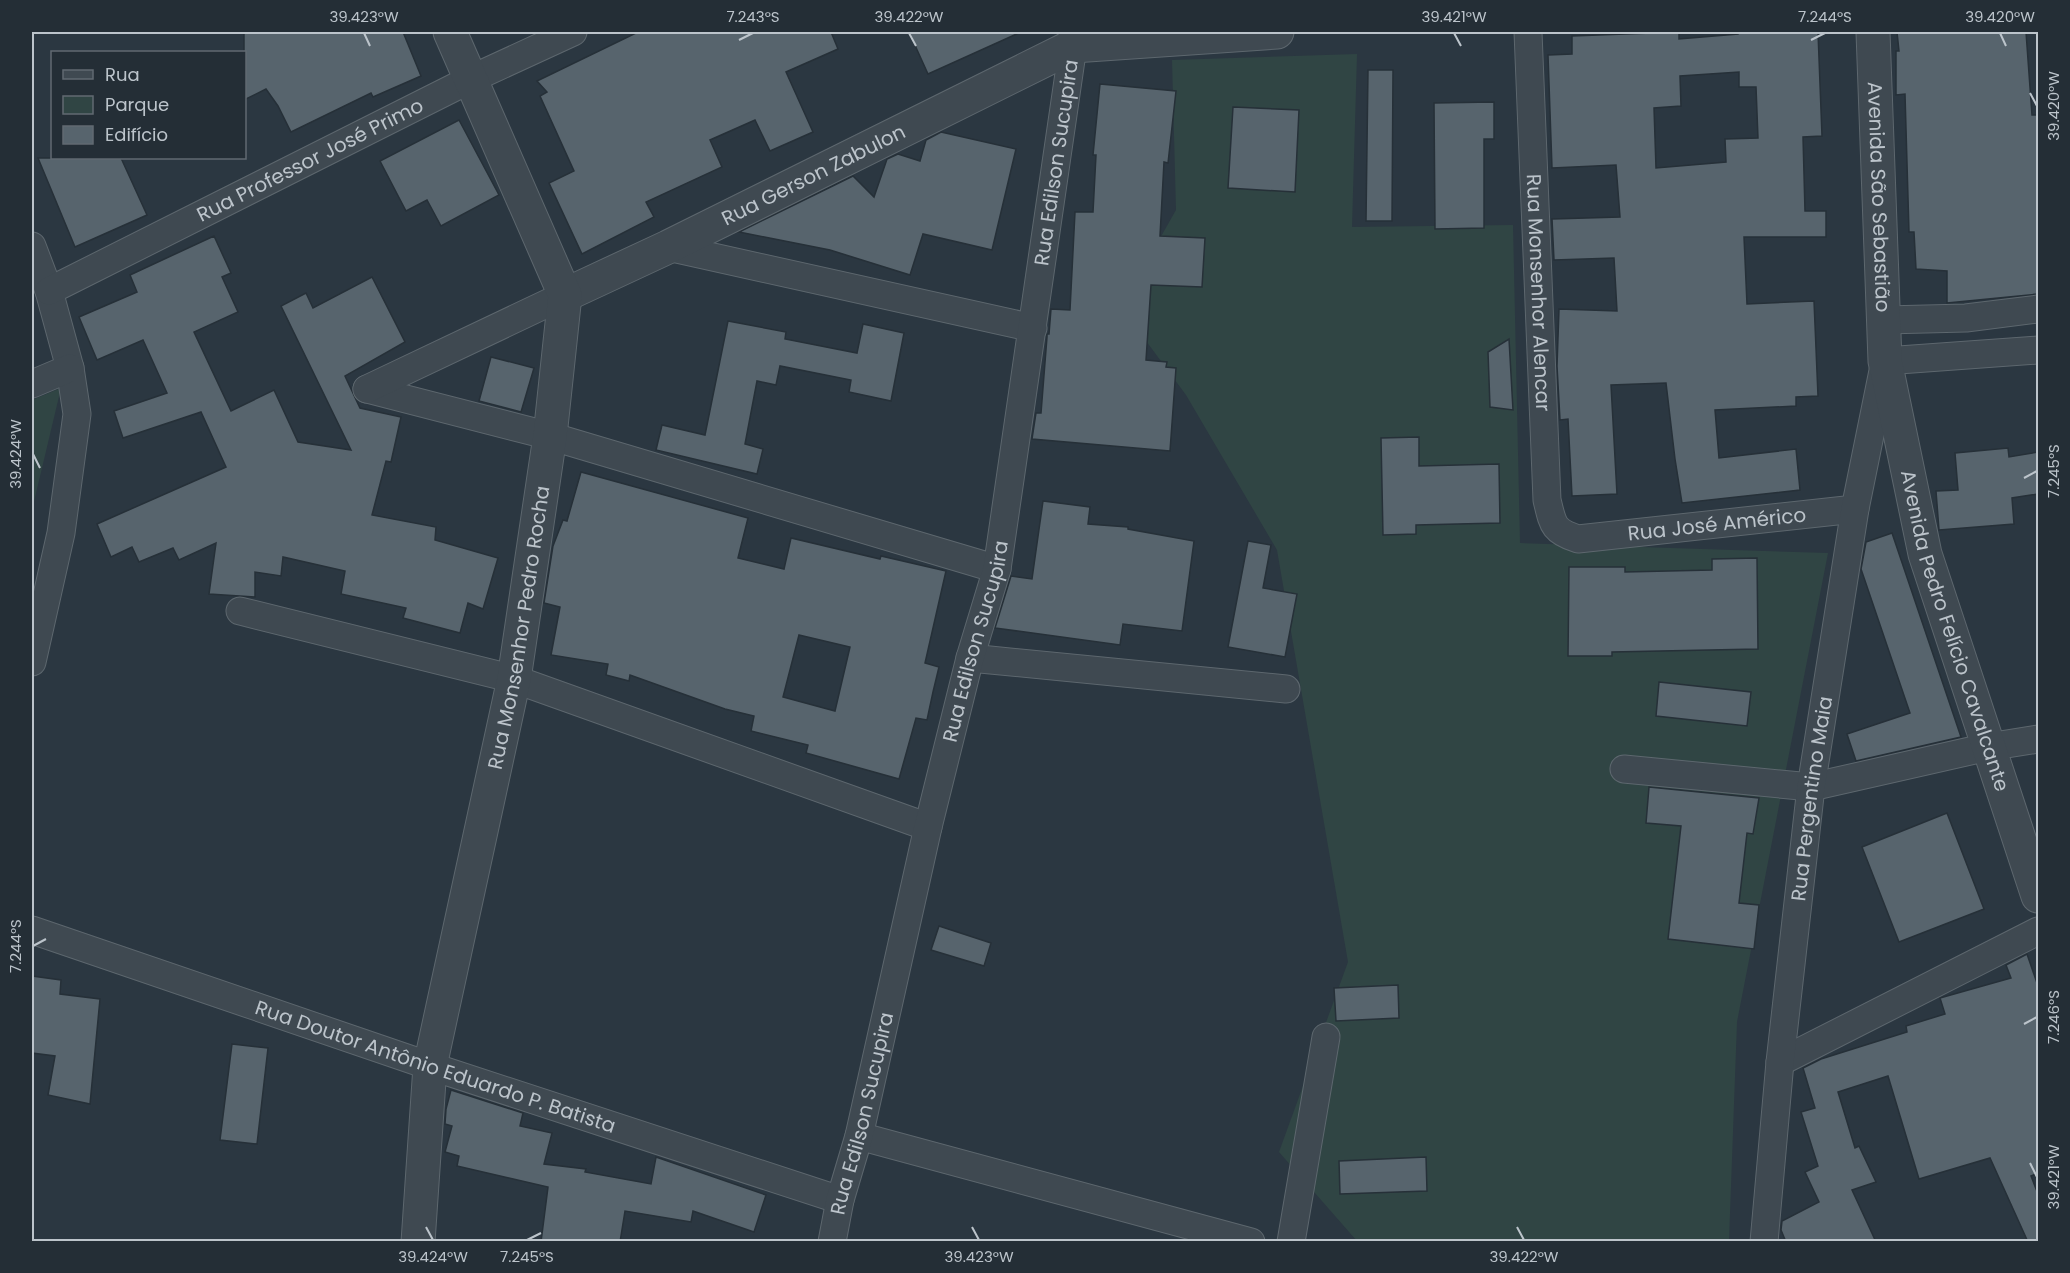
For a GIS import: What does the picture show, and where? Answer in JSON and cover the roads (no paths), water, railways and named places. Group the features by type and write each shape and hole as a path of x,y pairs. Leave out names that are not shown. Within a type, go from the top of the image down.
{"street":[{"name":"Rua Monsenhor Pedro Rocha","path":"418,1242 430,1066 514,679 550,436 565,295 450,32"},
{"name":"Rua Professor José Primo","path":"49,291 471,79 573,32"},
{"name":"Rua Gerson Zabulon","path":"550,436 367,389 668,247 1072,39 1276,32"},
{"name":"Rua Monsenhor Alencar","path":"1528,32 1548,500 1552,521 1561,534 1578,539"},
{"name":"Avenida São Sebastião","path":"1873,32 1886,361"},
{"name":"Rua Edilson Sucupira","path":"832,1242 840,1200 859,1136 928,827 970,657 997,569 1033,328 1072,39"},
{"path":"32,246 49,291 70,368 77,414 61,533 32,662"},
{"path":"668,247 1033,328"},
{"path":"1885,320 1966,318 2038,309"},
{"path":"1886,361 2038,350"},
{"name":"Rua Pergentino Maia","path":"1764,1242 1780,1062 1811,787 1855,509 1886,361"},
{"name":"Avenida Pedro Felício Cavalcante","path":"1886,361 1925,554 2038,896"},
{"path":"32,384 70,368"},
{"path":"550,436 997,569"},
{"name":"Rua José Américo","path":"1578,539 1855,509"},
{"path":"240,611 514,679 928,827"},
{"path":"970,657 1286,689"},
{"path":"1624,769 1811,787 1988,747 2038,739"},
{"name":"Rua Doutor Antônio Eduardo P. Batista","path":"32,930 430,1066 840,1200"},
{"path":"1780,1062 2038,931"},
{"path":"1291,1242 1326,1037"},
{"path":"859,1136 1251,1242"}]}
